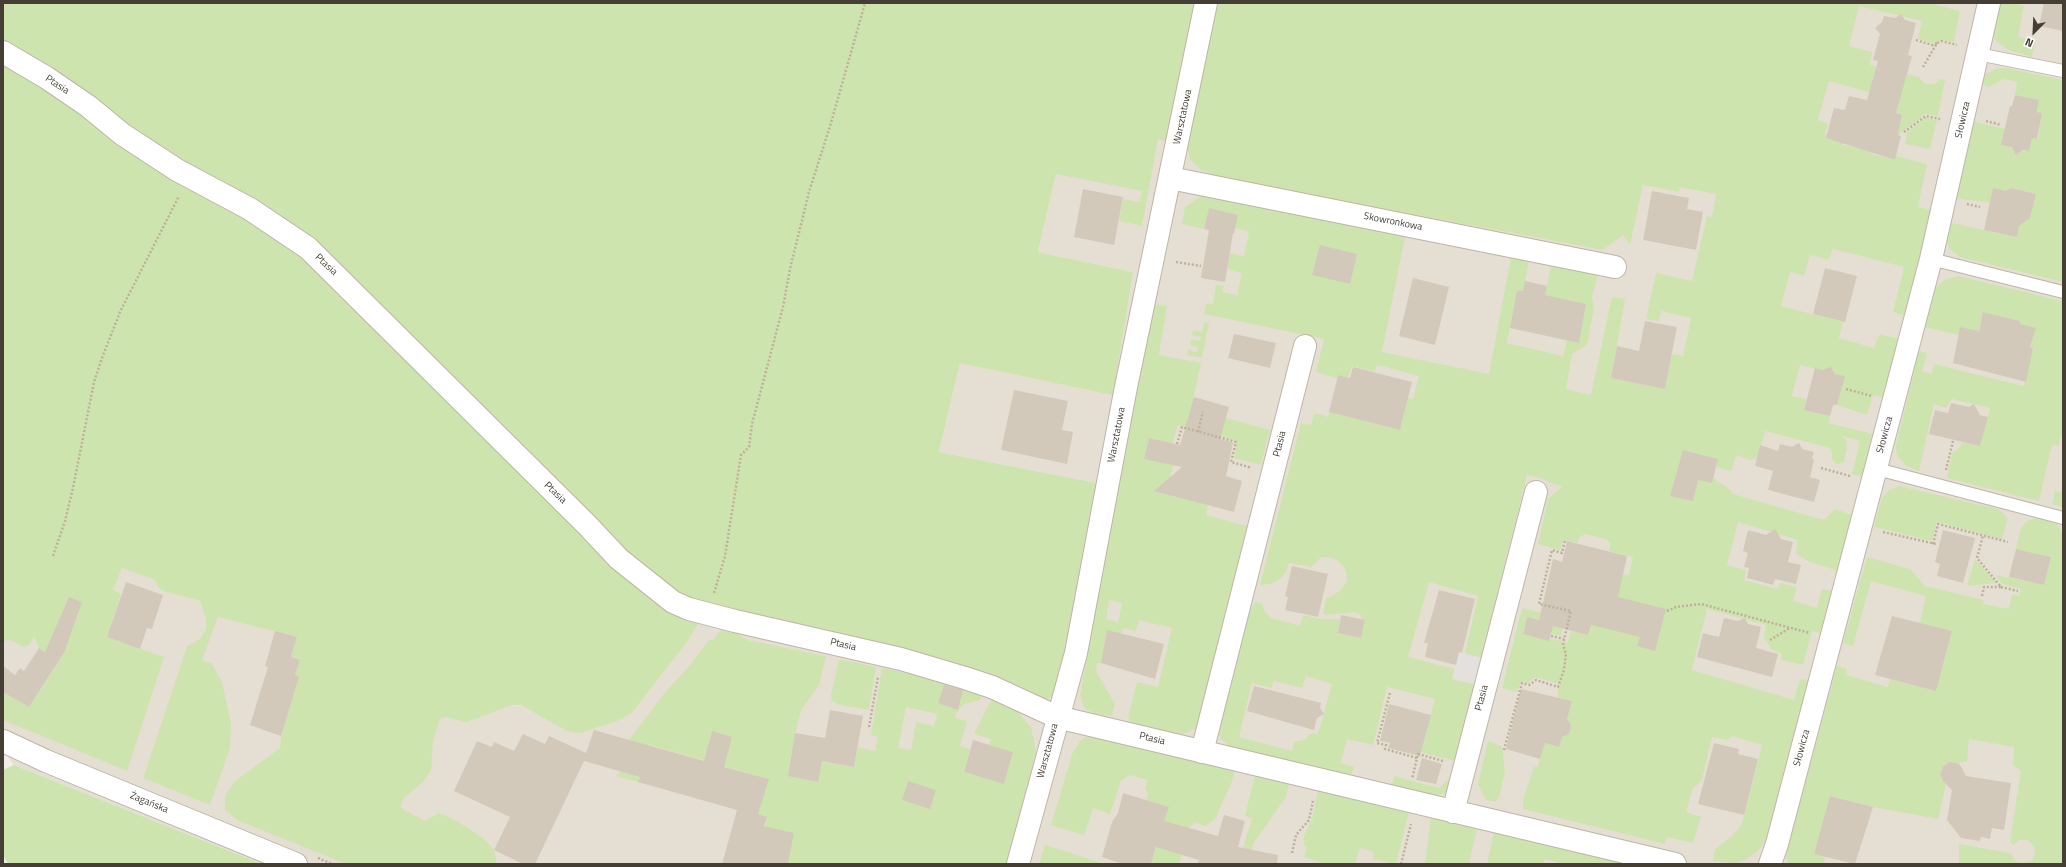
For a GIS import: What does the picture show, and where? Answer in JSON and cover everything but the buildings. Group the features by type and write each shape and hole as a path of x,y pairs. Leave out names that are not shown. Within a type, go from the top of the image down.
{"street":[{"name":"Warsztatowa","path":"1018,864 1076,653 1115,442 1206,3"},
{"name":"Słowicza","path":"1770,864 1777,844 1862,526 1931,259 1989,3"},
{"name":"Ptasia","path":"3,52 47,78 88,106 122,134 177,170 250,209 308,248 588,525 620,559 673,602 705,613 882,655 965,678 992,687 1057,718 1675,864"},
{"name":"Skowronkowa","path":"1170,178 1615,267"},
{"name":"Ptasia","path":"1202,752 1305,346"},
{"name":"Ptasia","path":"1453,812 1536,492"},
{"name":"Żagańska","path":"3,741 46,761 296,864"}],"lane":[{"path":"1978,52 2063,71"},
{"path":"1931,259 2063,292"},
{"path":"1875,476 1942,486 2063,518"}],"path":[{"path":"705,613 711,602 725,556 734,509 739,462 741,455 749,447 752,424 783,307 790,269 809,192 831,123 865,3"},
{"path":"1916,40 1932,44 1941,41 1947,42 1978,52"},
{"path":"1923,67 1937,43"},
{"path":"1904,132 1926,116 1962,124"},
{"path":"53,556 72,495 94,382 102,358 120,312 189,176"},
{"path":"1175,262 1201,266"},
{"path":"1198,432 1203,412"},
{"path":"1177,444 1182,427 1236,442 1231,462 1249,467 1247,474"},
{"path":"1942,486 1953,441"},
{"path":"1821,468 1875,476"},
{"path":"1862,526 1934,544 1938,524 2008,542"},
{"path":"1982,535 1977,558 2001,587"},
{"path":"1504,750 1522,683 1529,685 1536,680 1558,686 1565,661 1564,639 1571,611 1539,604 1552,550 1562,553 1565,540"},
{"path":"1982,596 1984,587 2001,587 2018,591"},
{"path":"1667,611 1676,607 1701,604 1832,638"},
{"path":"1770,640 1791,628"},
{"path":"1551,636 1564,639"},
{"path":"870,727 882,655"},
{"path":"1390,693 1377,743 1386,745 1385,749 1417,758"},
{"path":"1411,781 1418,754 1446,761"},
{"path":"1292,853 1296,835 1308,820 1317,779"},
{"path":"1401,864 1416,803"}],"shaded area":[{"path":"1196,3 2063,3 2063,864 262,864 14,765 3,751 3,585 132,458 512,705 632,713 688,641 705,613 777,621 848,635 1097,483 939,452 960,363 1133,272 1038,252 1071,108"},
{"path":"1459,652 1481,658 1474,684 1452,679"}],"green space":[{"path":"3,3 1196,3 1169,141 1158,139 1142,226 1119,221 1123,199 1140,202 1142,191 1056,174 1038,252 1133,272 1113,395 960,363 939,452 1097,483 1058,691 1052,697 1044,700 848,635 777,621 705,613 688,641 632,713 617,721 580,733 567,731 521,705 512,705 467,722 445,717 440,719 433,740 431,770 423,782 404,798 401,803 401,808 425,821 439,813 455,820 483,838 494,850 497,864 346,864 237,820 225,810 225,796 234,782 280,748 281,736 299,677 295,675 300,661 291,657 297,637 218,617 202,660 212,664 222,682 231,724 230,748 210,805 143,778 187,646 200,639 206,629 206,619 200,601 164,591 159,588 155,580 122,568 113,590 121,594 107,637 164,657 127,771 3,720 3,692 29,707 59,661 39,648 34,636 30,644 24,647 10,640 3,641","holes":["65,607 79,613 70,636 55,630"]},
{"path":"1217,3 1929,3 1960,11 1954,42 1942,40 1932,43 1918,39 1922,21 1859,6 1849,46 1872,52 1870,65 1919,77 1925,84 1934,84 1940,79 1945,80 1938,116 1926,114 1898,135 1902,115 1896,113 1899,101 1829,81 1818,120 1828,124 1825,134 1827,135 1826,138 1844,143 1843,145 1873,151 1872,154 1895,160 1896,156 1927,164 1918,207 1932,210 1907,316 1893,312 1904,267 1833,249 1828,260 1810,255 1804,276 1790,272 1781,306 1843,322 1839,338 1874,348 1878,337 1881,335 1901,339 1886,398 1873,395 1867,415 1837,405 1844,376 1834,374 1832,369 1828,368 1824,371 1800,365 1792,396 1806,399 1804,410 1830,416 1828,423 1877,435 1866,477 1852,474 1860,441 1841,436 1846,440 1847,447 1844,462 1838,464 1832,459 1832,452 1830,448 1765,431 1757,459 1749,460 1737,455 1731,471 1716,467 1718,459 1683,450 1677,474 1711,483 1713,478 1726,486 1733,494 1820,519 1825,519 1835,509 1856,516 1841,572 1810,562 1796,554 1798,540 1738,522 1727,565 1746,570 1744,580 1778,589 1780,583 1797,587 1793,601 1817,608 1822,589 1835,592 1823,634 1812,631 1803,665 1781,660 1782,654 1771,649 1764,637 1766,625 1707,609 1692,670 1794,700 1800,679 1810,681 1767,839 1757,852 1747,859 1736,863 1713,861 1715,849 1732,836 1742,824 1762,745 1732,736 1728,740 1712,737 1702,780 1693,788 1686,812 1701,817 1693,843 1667,837 1665,844 1523,809 1523,800 1534,767 1538,767 1545,743 1559,747 1562,737 1569,734 1571,725 1567,719 1572,701 1557,697 1560,684 1535,677 1528,683 1521,681 1517,692 1502,688 1522,608 1565,618 1561,636 1551,634 1553,623 1527,617 1523,634 1568,642 1571,630 1588,635 1591,625 1614,613 1623,574 1629,575 1633,557 1609,551 1610,543 1606,539 1585,534 1580,537 1577,543 1563,540 1560,550 1538,544 1548,499 1562,487 1540,478 1527,475 1481,658 1465,653 1478,596 1429,582 1408,657 1455,669 1453,679 1479,685 1450,788 1446,793 1436,796 1392,785 1394,776 1439,788 1451,777 1455,761 1421,752 1435,699 1387,687 1373,745 1347,739 1341,763 1354,767 1351,776 1229,746 1221,739 1218,732 1249,611 1256,602 1262,604 1265,612 1271,618 1300,626 1303,615 1322,619 1340,619 1338,633 1361,638 1365,620 1361,619 1361,615 1353,612 1326,615 1323,613 1326,599 1340,591 1347,581 1346,570 1337,560 1328,557 1320,558 1311,567 1289,563 1286,572 1280,579 1271,584 1260,585 1301,423 1311,425 1314,413 1328,417 1329,412 1400,430 1408,398 1413,399 1419,376 1377,365 1375,372 1352,366 1348,377 1338,375 1337,378 1316,372 1324,339 1204,314 1206,304 1213,304 1216,285 1224,286 1222,292 1237,295 1242,273 1227,269 1230,253 1244,256 1249,231 1235,228 1238,215 1209,209 1204,229 1182,224 1185,207 1203,195 1405,237 1382,352 1489,374 1511,257 1529,261 1523,291 1517,290 1507,343 1563,356 1567,340 1585,304 1545,295 1551,265 1598,274 1592,297 1594,309 1587,345 1572,354 1566,389 1591,395 1612,297 1625,299 1611,378 1665,389 1672,354 1683,356 1691,318 1661,311 1659,321 1646,319 1656,273 1692,281 1707,216 1712,217 1716,194 1680,187 1679,192 1643,185 1630,245 1623,235 1603,250 1224,179 1201,170 1190,159 1187,145","holes":["1648,605 1666,609 1638,646","1306,676 1332,684 1318,734 1311,733 1304,740 1294,742 1292,751 1239,737 1252,683 1271,688 1274,681 1302,688"]},
{"path":"1997,3 2012,3 2024,6 2018,37 2035,41 2032,57 2008,50 1995,40 1993,28"},
{"path":"1998,68 2006,68 2063,80 2063,282 1960,257 1950,249 1946,240 1948,222 2016,237 2019,226 2030,218 2035,194 2011,188 1990,203 1954,198 1971,121 2005,129 2002,145 2012,147 2015,152 2029,151 2032,138 2038,139 2042,113 2037,112 2039,101 2015,95 2017,82 2004,79 1989,87 1981,83 1986,74"},
{"path":"1926,118 1937,120 1930,149 1905,144 1907,132"},
{"path":"1958,276 2063,301 2063,429 2059,446 2052,445 2039,501 1947,478 1952,453 1960,447 1962,442 1980,446 1990,408 1952,399 1946,408 1934,404 1919,471 1906,466 1897,455 1896,446 1919,351 1927,353 1922,371 1932,374 1934,364 2024,386 2033,348 2030,347 2035,328 2020,324 2020,321 1983,312 1979,331 1960,327 1959,335 1924,327 1934,290 1944,280"},
{"path":"1155,304 1167,306 1159,355 1201,363 1192,404 1197,430 1178,425 1172,446 1178,447 1166,494 1208,505 1206,515 1247,526 1197,728 1181,735 1131,722 1128,718 1137,682 1158,687 1172,628 1139,620 1136,631 1123,628 1120,638 1106,635 1101,663 1097,663 1096,671 1115,704 1112,716 1093,713 1085,709 1080,696 1145,333","holes":["1109,600 1122,603 1118,622 1106,619"]},
{"path":"1204,322 1209,323 1202,358 1187,355 1188,350 1197,352 1198,347 1190,345 1191,339 1200,341 1201,337 1192,335 1193,330 1202,332"},
{"path":"1204,412 1270,430 1261,465 1234,458 1237,441 1199,431"},
{"path":"1899,486 1998,509 2005,515 2007,520 2002,539 1937,522 1932,541 1874,527 1882,498 1889,490"},
{"path":"2055,491 2063,493 2063,507 2052,504"},
{"path":"2037,518 2057,524 2063,535 2063,864 1959,864 1959,844 2011,853 2014,860 2021,863 2032,861 2035,854 2034,846 2028,840 2020,840 2013,845 2010,841 2021,771 2013,765 2014,747 1969,739 1967,761 1959,763 1949,762 1941,770 1941,778 1946,784 1938,819 1873,807 1831,796 1814,854 1825,857 1824,864 1788,864 1786,856 1837,666 1847,669 1846,675 1888,687 1890,679 1936,691 1952,631 1920,623 1926,596 1871,581 1853,646 1843,643 1867,557 1910,569 1925,586 1984,600 1983,604 2009,609 2012,594 2019,596 2021,589 2002,584 1996,575 2044,585 2051,557 2016,549 2021,528 2027,521"},
{"path":"1975,559 1997,583 1967,586"},
{"path":"723,629 730,629 747,640 826,656 819,685 802,709 798,720 789,765 793,766 791,776 817,782 822,761 854,767 858,747 875,751 878,737 871,735 882,668 958,684 983,693 980,700 964,704 956,713 955,718 967,721 960,746 970,749 964,772 1004,783 1013,752 989,745 991,739 974,734 993,697 1016,710 1031,727 1036,751 1007,864 754,864 767,817 758,814 768,779 650,745 638,782 616,776 621,771 629,740 666,691 690,665 709,640 714,640 718,633","holes":["906,707 937,714 934,726 916,722 911,750 898,748"]},
{"path":"839,659 876,667 869,710 840,705 832,701 831,695"},
{"path":"1089,736 1235,770 1231,784 1215,819 1205,826 1196,823 1190,826 1179,864 1151,864 1160,835 1146,800 1148,793 1145,788 1147,780 1130,775 1121,781 1110,814 1093,808 1084,835 1051,825 1073,752 1081,740"},
{"path":"1488,741 1502,746 1505,771 1500,794 1496,802 1486,800 1478,784"},
{"path":"14,765 262,864 8,864 3,855 3,770"},
{"path":"1255,775 1289,783 1286,797 1253,844 1248,864 1238,864 1252,818 1245,816"},
{"path":"1318,790 1409,812 1396,864 1373,859 1374,852 1360,848 1355,864 1319,864 1320,862 1304,857 1307,848 1304,844 1304,835 1312,820"},
{"path":"1431,817 1477,828 1469,864 1425,864"},
{"path":"1494,832 1632,864 1563,864 1545,859 1543,864 1487,864"},
{"path":"1045,845 1105,864 1039,864"}]}
